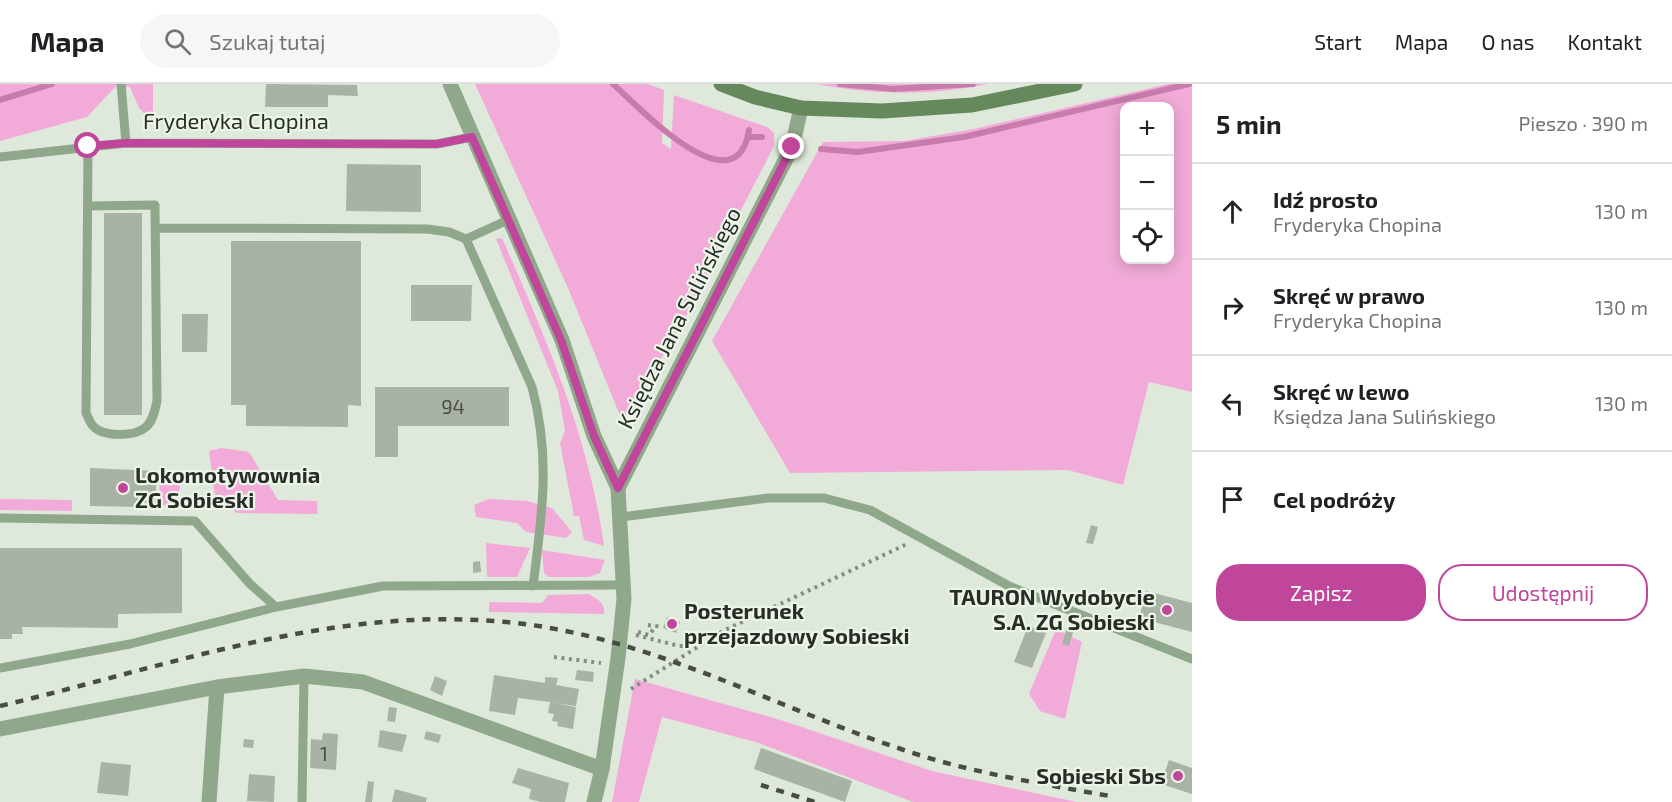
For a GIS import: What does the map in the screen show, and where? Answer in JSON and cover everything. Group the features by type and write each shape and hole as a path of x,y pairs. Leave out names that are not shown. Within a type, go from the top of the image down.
{"main road":[{"path":"721,84 755,97 801,108 882,111 972,105 1075,84"}],"street":[{"path":"450,84 561,340 594,436 618,488 627,632 594,802"},
{"name":"Księdza Jana Sulińskiego","path":"618,488 792,147 801,108"},
{"path":"0,729 217,687 304,676 363,682 602,769"},
{"path":"209,802 217,687"}],"lane":[{"path":"121,84 126,143"},
{"name":"Fryderyka Chopina","path":"0,157 126,143 437,144 472,137"},
{"path":"88,146 86,413 93,426 105,433 133,432 146,427 153,416 157,401 155,205 89,206"},
{"path":"466,239 508,220"},
{"path":"155,228 427,229 449,232 466,239 532,387 538,411 544,448 544,488 533,586"},
{"path":"621,517 768,498 824,498 870,510 1009,586 1192,659"},
{"path":"0,518 195,521 250,584 276,607"},
{"path":"0,668 130,644 276,607 383,586 624,585"},
{"path":"302,802 304,676"}],"path":[{"path":"625,693 675,662 695,646 921,538"},
{"path":"648,625 663,627"},
{"path":"627,632 649,634 656,626"},
{"path":"627,632 679,646 695,646"},
{"path":"554,657 602,663"}],"shaded area":[{"path":"0,84 153,84 153,122 139,108 130,87 116,86 87,117 0,141"},
{"path":"475,84 648,84 664,90 662,143 671,149 674,95 767,127 774,133 774,146 689,311 623,423 568,288"},
{"path":"816,84 988,84 945,91 902,93"},
{"path":"1168,84 1192,84 1192,392 1149,382 1123,485 1068,470 790,473 712,341 823,142 904,141 974,129"},
{"path":"502,238 550,351 577,427 588,466 604,546 584,540 579,516 574,516 560,443 565,431 558,391 496,239"},
{"path":"221,448 249,452 278,500 317,501 318,514 237,513 215,496 209,451"},
{"path":"160,473 180,473 179,506 159,505"},
{"path":"0,499 72,500 72,511 0,510"},
{"path":"489,499 527,501 552,508 572,532 566,538 526,532 517,523 476,517 474,505"},
{"path":"486,543 530,548 517,577 487,577"},
{"path":"542,550 605,560 600,573 589,577 549,577 544,573"},
{"path":"589,594 602,604 604,614 489,612 489,602 542,603 548,595"},
{"path":"1056,629 1082,642 1065,719 1040,711 1029,694"},
{"path":"635,679 784,721 932,771 1077,802 913,802 759,743 662,717 639,802 612,802"}],"building":[{"path":"266,84 357,85 358,96 328,95 328,107 265,107"},
{"path":"347,164 421,165 421,212 346,211"},
{"path":"104,213 142,213 142,415 104,415"},
{"path":"231,241 361,241 361,406 348,405 348,427 246,426 246,405 231,405"},
{"path":"411,285 472,285 471,321 411,321"},
{"path":"182,314 208,314 207,352 182,352"},
{"path":"375,387 509,387 509,426 398,426 398,457 375,457"},
{"name":"Lokomotywownia ZG Sobieski","path":"90,468 156,471 156,504 141,504 140,507 90,506"},
{"path":"1091,525 1098,527 1093,544 1086,543"},
{"path":"0,548 182,548 182,613 118,614 118,628 22,627 23,634 12,634 12,639 0,639"},
{"path":"480,561 481,572 473,573 473,562"},
{"name":"TAURON Wydobycie S.A. ZG Sobieski","path":"1146,591 1192,603 1192,632 1139,618"},
{"name":"Posterunek przejazdowy Sobieski","path":"667,617 680,622 676,633 663,628"},
{"path":"1028,626 1046,633 1032,668 1014,662"},
{"path":"1067,627 1074,629 1069,646 1062,644"},
{"path":"577,670 594,672 593,682 575,680"},
{"path":"494,675 545,683 545,677 558,678 556,685 579,689 576,706 554,703 576,707 573,729 557,726 558,722 552,721 554,714 548,713 550,702 518,698 515,715 489,711"},
{"path":"435,676 447,681 442,696 430,690"},
{"path":"389,707 397,708 395,722 387,721"},
{"path":"380,730 407,735 402,752 378,747"},
{"path":"426,731 441,735 439,743 424,739"},
{"path":"323,733 338,734 336,770 310,768 311,739 322,740"},
{"path":"244,739 254,740 253,748 243,747"},
{"path":"761,748 852,781 845,802 754,769"},
{"name":"Sobieski Sbs","path":"1169,760 1192,768 1192,794 1161,784"},
{"path":"101,762 131,765 128,796 97,793"},
{"path":"518,768 569,783 565,802 541,802 529,799 531,789 512,783"},
{"path":"249,774 275,776 274,802 247,801"},
{"path":"368,781 374,782 372,802 365,802"},
{"path":"395,789 427,798 426,802 392,802"}],"waterway":[{"path":"0,100 52,84"},
{"path":"613,84 663,129 706,157 726,160 740,152 749,130"},
{"path":"840,84 893,89 973,84"},
{"path":"821,149 858,152 964,137 1189,84"},
{"path":"748,137 762,137"}],"railway":[{"path":"0,706 244,644 306,632 368,623 431,619 494,621 548,628 600,639 651,654 851,731 954,765 1115,797"},
{"path":"761,785 815,802"}],"place":[{"name":"Lokomotywownia ZG Sobieski","path":"123,488"},
{"name":"TAURON Wydobycie S.A. ZG Sobieski","path":"1167,610"},
{"name":"Posterunek przejazdowy Sobieski","path":"672,624"},
{"name":"Sobieski Sbs","path":"1178,776"}],"route":[{"path":"88,146 126,143 437,144 472,137 561,340 594,436 618,488 792,147"}]}
